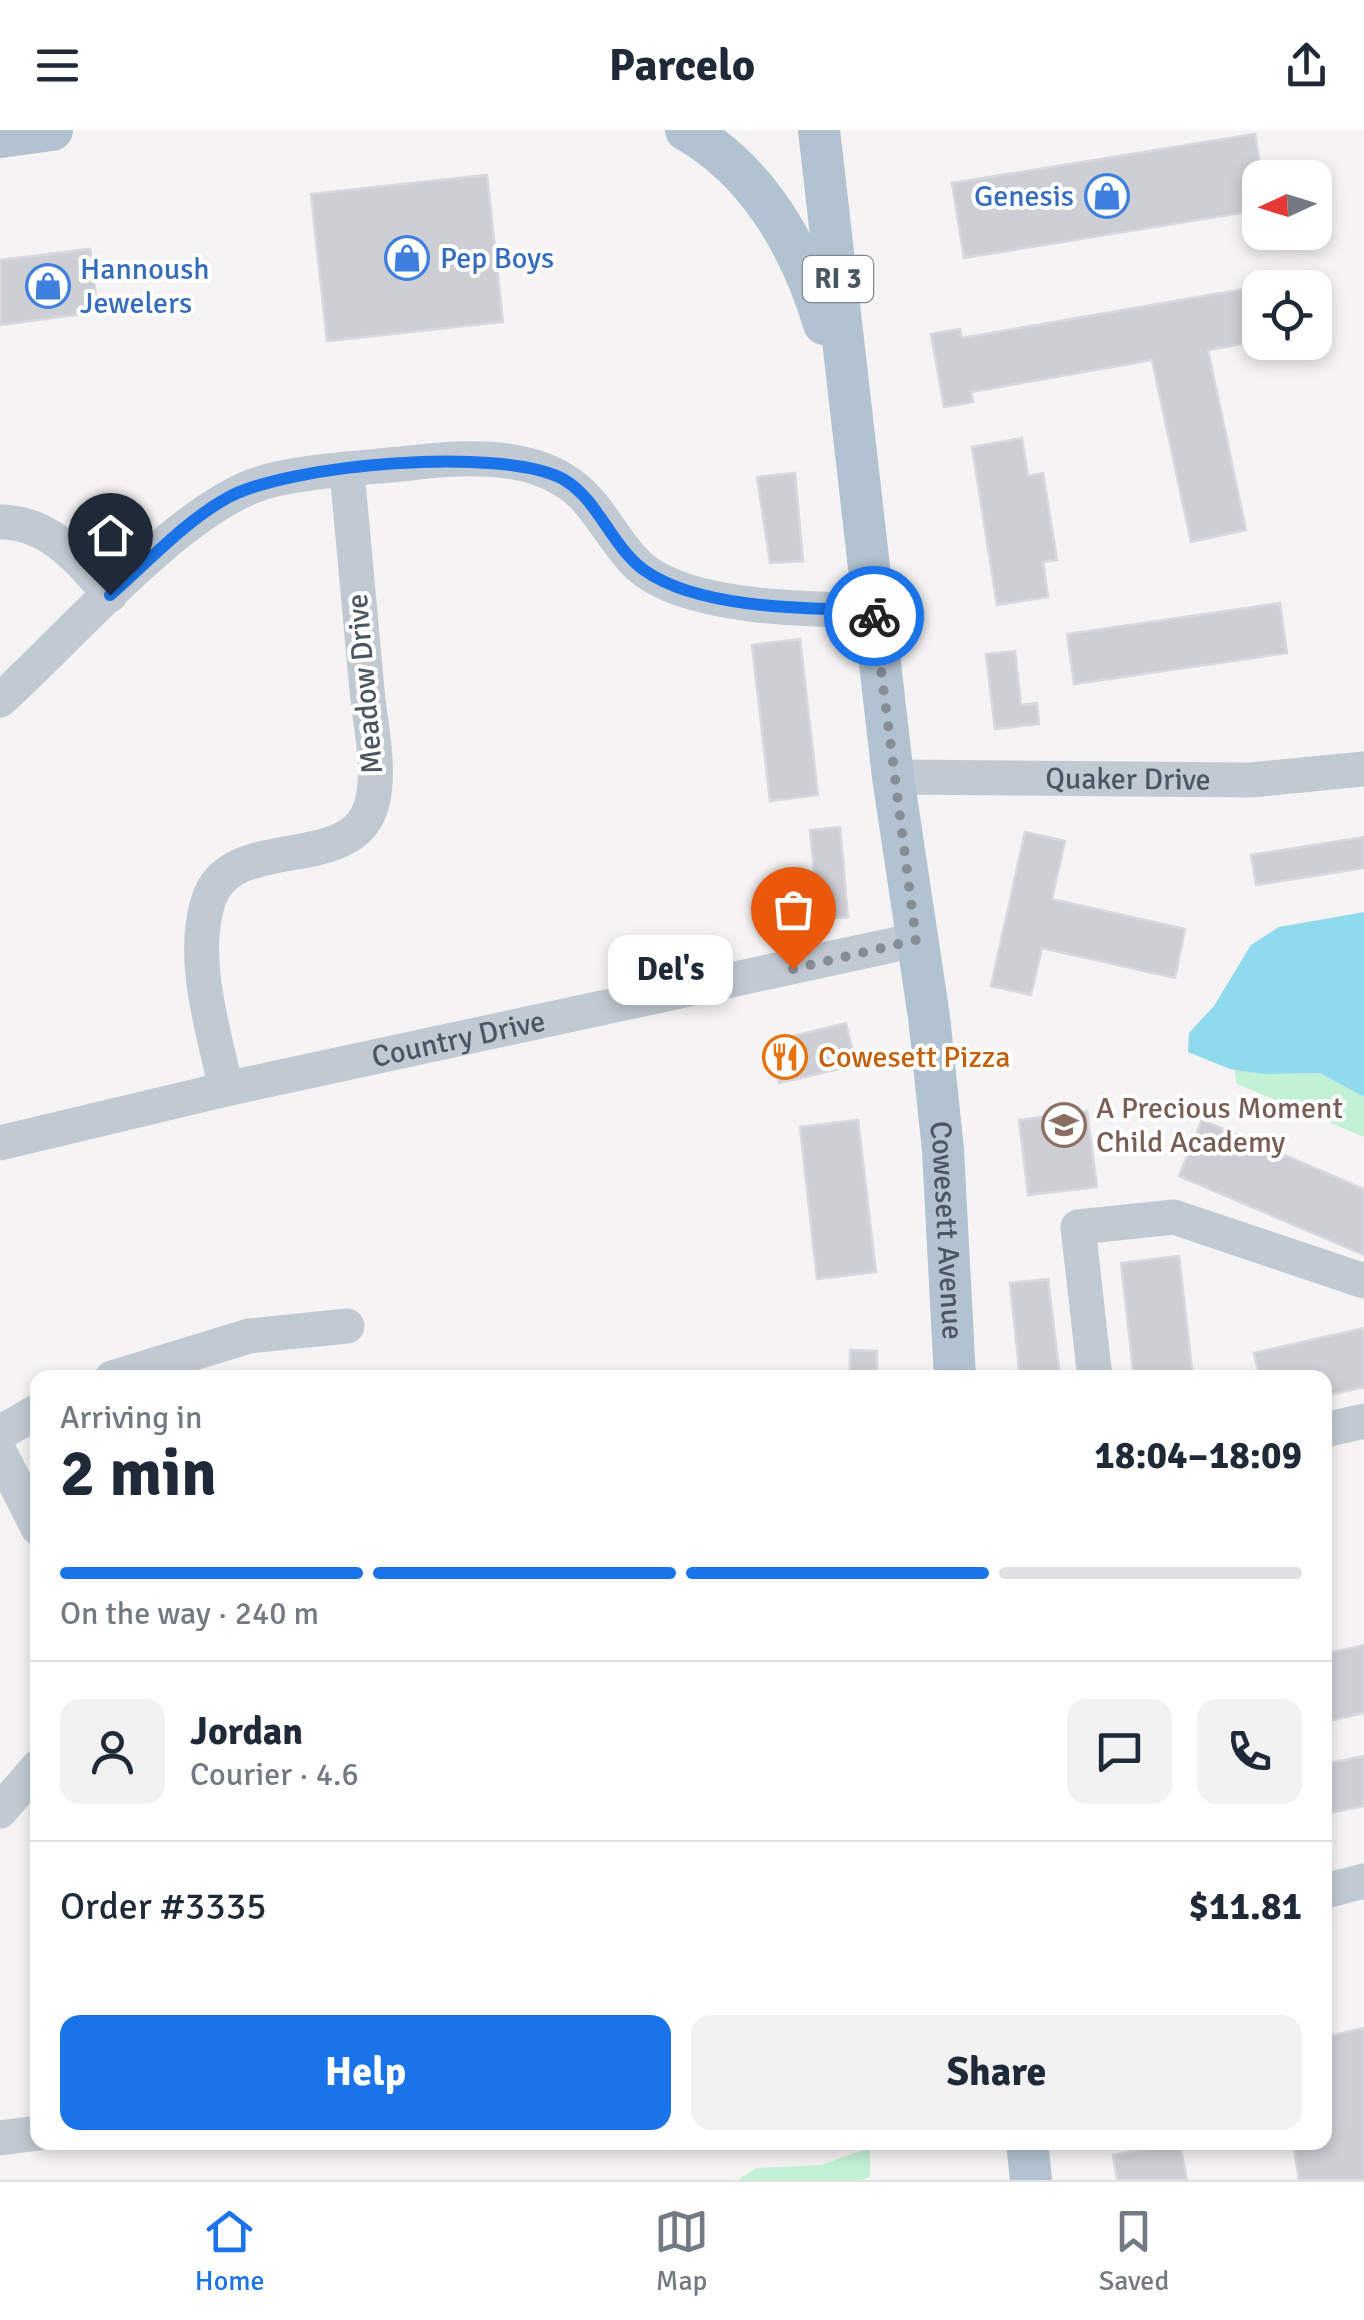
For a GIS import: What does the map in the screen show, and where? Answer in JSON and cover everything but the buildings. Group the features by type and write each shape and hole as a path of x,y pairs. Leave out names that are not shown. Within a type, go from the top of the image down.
{"main road":[{"path":"0,137 52,130"},
{"path":"686,130 730,163 788,232 808,272 855,428"},
{"name":"Cowesett Avenue","path":"819,130 893,776 930,1017 943,1150 955,1370"},
{"path":"1027,2150 1031,2180"}],"street":[{"path":"0,700 110,595 228,498 257,484 438,460 532,467 566,481 644,570 680,588 745,602 874,610"},
{"name":"Meadow Drive","path":"226,1089 206,987 202,939 208,902 218,880 239,865 335,842 365,820 372,803 372,740 347,471"},
{"path":"0,522 50,535 73,552 110,595"},
{"name":"Quaker Drive","path":"893,776 1252,780 1364,770"},
{"name":"Country Drive","path":"0,1143 226,1089 916,940"},
{"path":"1094,1370 1078,1227 1174,1216 1364,1281"},
{"path":"138,1370 249,1336 347,1326"},
{"path":"0,1432 30,1415"},
{"path":"1332,1428 1364,1421"},
{"path":"0,1453 30,1512"},
{"path":"0,1811 30,1775"},
{"path":"1332,1888 1364,1881"},
{"path":"0,2138 30,2135"}],"green space":[{"path":"1234,1069 1264,1074 1320,1073 1364,1097 1364,1137 1237,1084"},
{"path":"870,2150 870,2176 863,2180 738,2180 756,2168 821,2165"}],"water":[{"path":"1364,912 1364,1097 1320,1073 1264,1074 1230,1069 1188,1052 1189,1033 1214,1006 1251,945 1279,927"}],"way so far":[{"path":"793,969 916,940 874,616"}],"place":[{"name":"Genesis","path":"1107,196"},
{"name":"Pep Boys","path":"407,258"},
{"name":"Hannoush Jewelers","path":"48,286"},
{"name":"Del's","path":"793,969"},
{"name":"Cowesett Pizza","path":"785,1057"},
{"name":"A Precious Moment Child Academy","path":"1064,1125"}],"route":[{"path":"110,595 204,513 257,484 438,460 493,460 532,467 566,481 644,570 680,588 745,602 874,610 874,616"}]}
